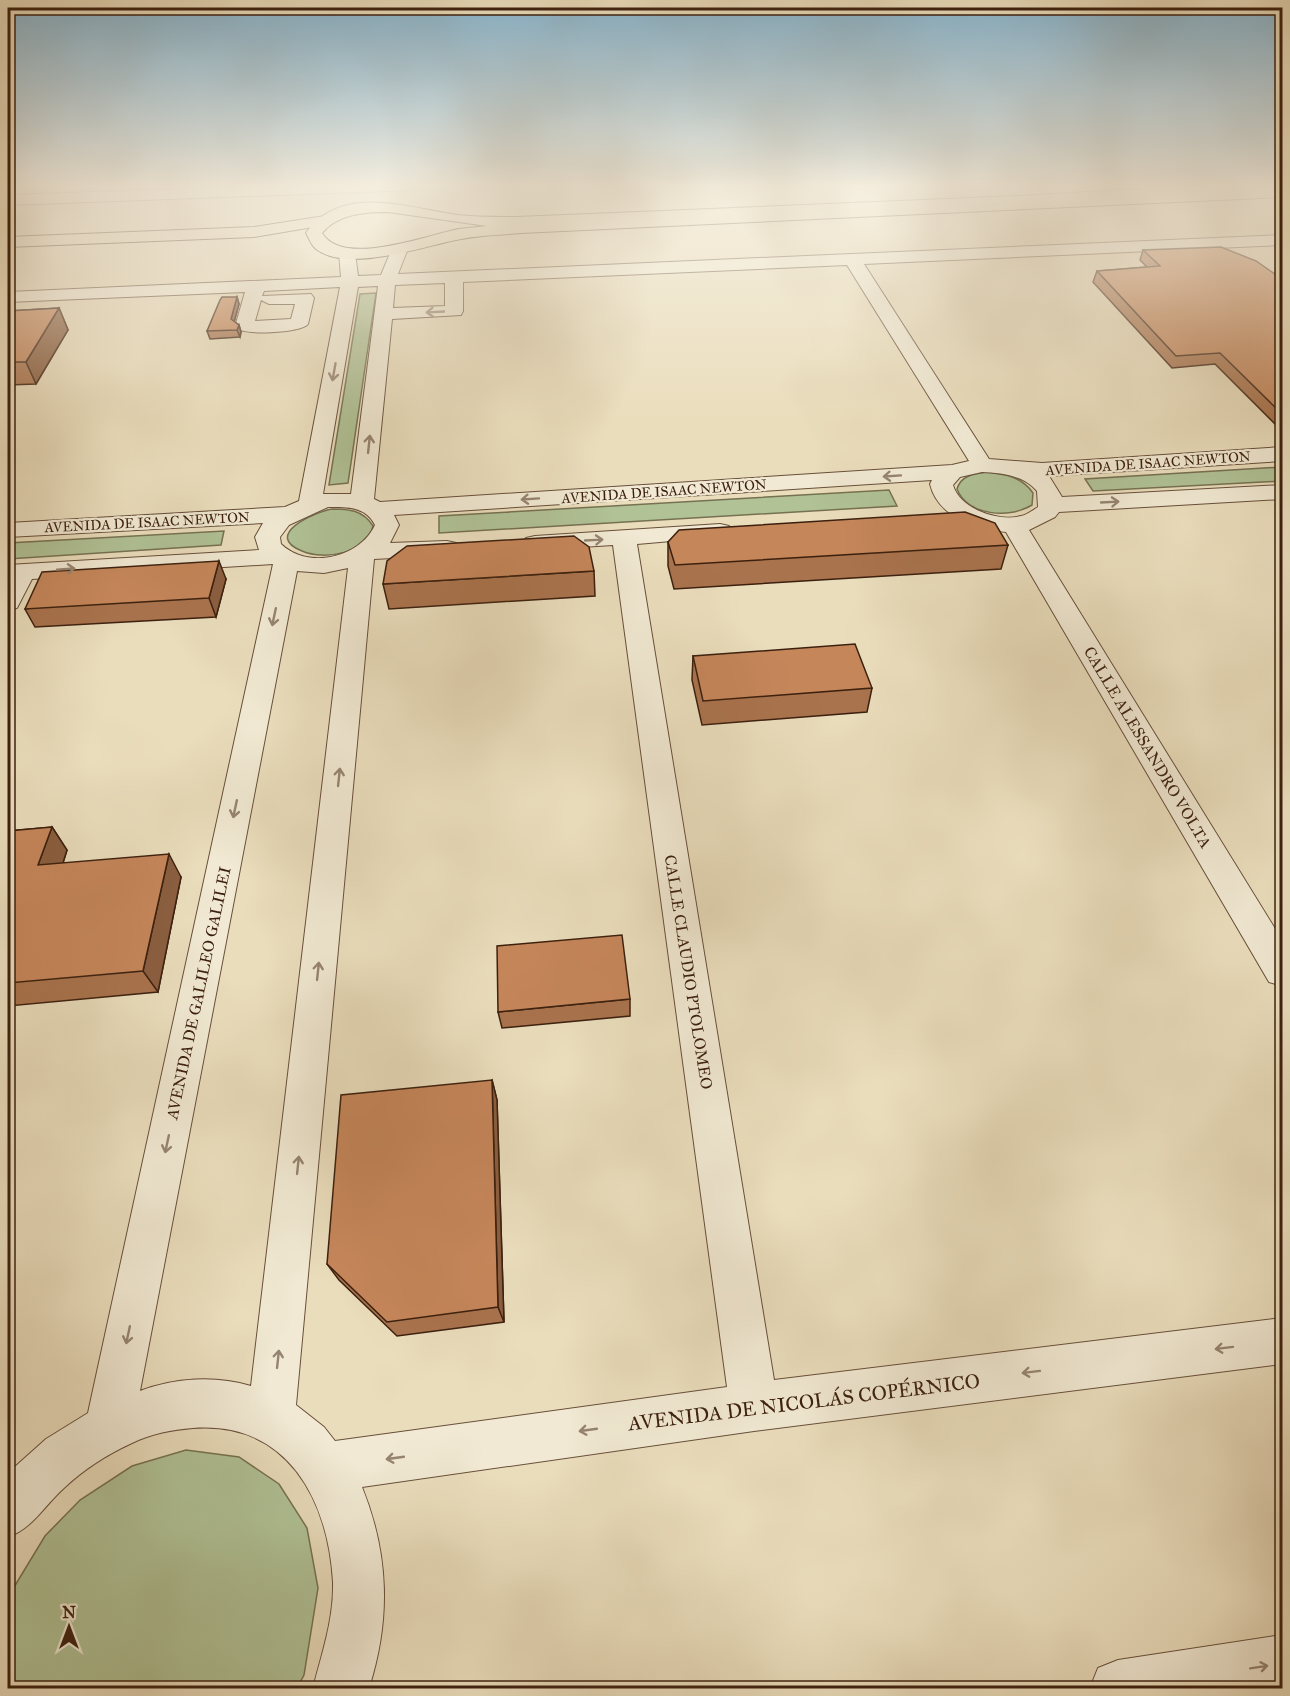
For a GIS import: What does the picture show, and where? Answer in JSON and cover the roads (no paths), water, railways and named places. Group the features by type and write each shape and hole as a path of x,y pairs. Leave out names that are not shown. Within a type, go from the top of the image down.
{"street":[{"path":"310,504 348,292 347,264"},
{"path":"272,1417 365,553 385,534 387,525 370,506 383,314 387,280 394,264"},
{"path":"304,303 387,280 760,264"},
{"path":"855,264 982,465"},
{"path":"383,314 454,311 454,278"},
{"path":"8,299 348,292"},
{"path":"254,293 305,298 297,332 341,330"},
{"path":"254,293 244,327 299,324"},
{"name":"AVENIDA DE ISAAC NEWTON","path":"8,530 286,514 310,504 328,500 370,506 951,472 982,465 1042,470 1282,454"},
{"path":"951,472 941,481 940,491 946,502 960,513 985,521 1013,524 1039,518 1051,505 1051,495 1044,485 1014,469"},
{"path":"1051,505 1282,492"},
{"path":"925,515 960,513"},
{"path":"282,558 270,546 269,535 274,524 286,514"},
{"name":"CALLE ALESSANDRO VOLTA","path":"1013,524 1282,971"},
{"path":"508,544 740,529"},
{"name":"CALLE CLAUDIO PTOLOMEO","path":"624,538 754,1407"},
{"path":"8,602 15,572 282,558 323,565 365,553 473,546"},
{"name":"AVENIDA DE GALILEO GALILEI","path":"110,1427 282,558"},
{"name":"AVENIDA DE NICOLÁS COPÉRNICO","path":"326,1467 754,1407 1282,1341"},
{"path":"10,1505 61,1458 110,1427 167,1406 222,1402 272,1417 302,1438 326,1467 350,1519 359,1583 352,1655 341,1689"},
{"path":"1118,1689 1282,1663"}]}
